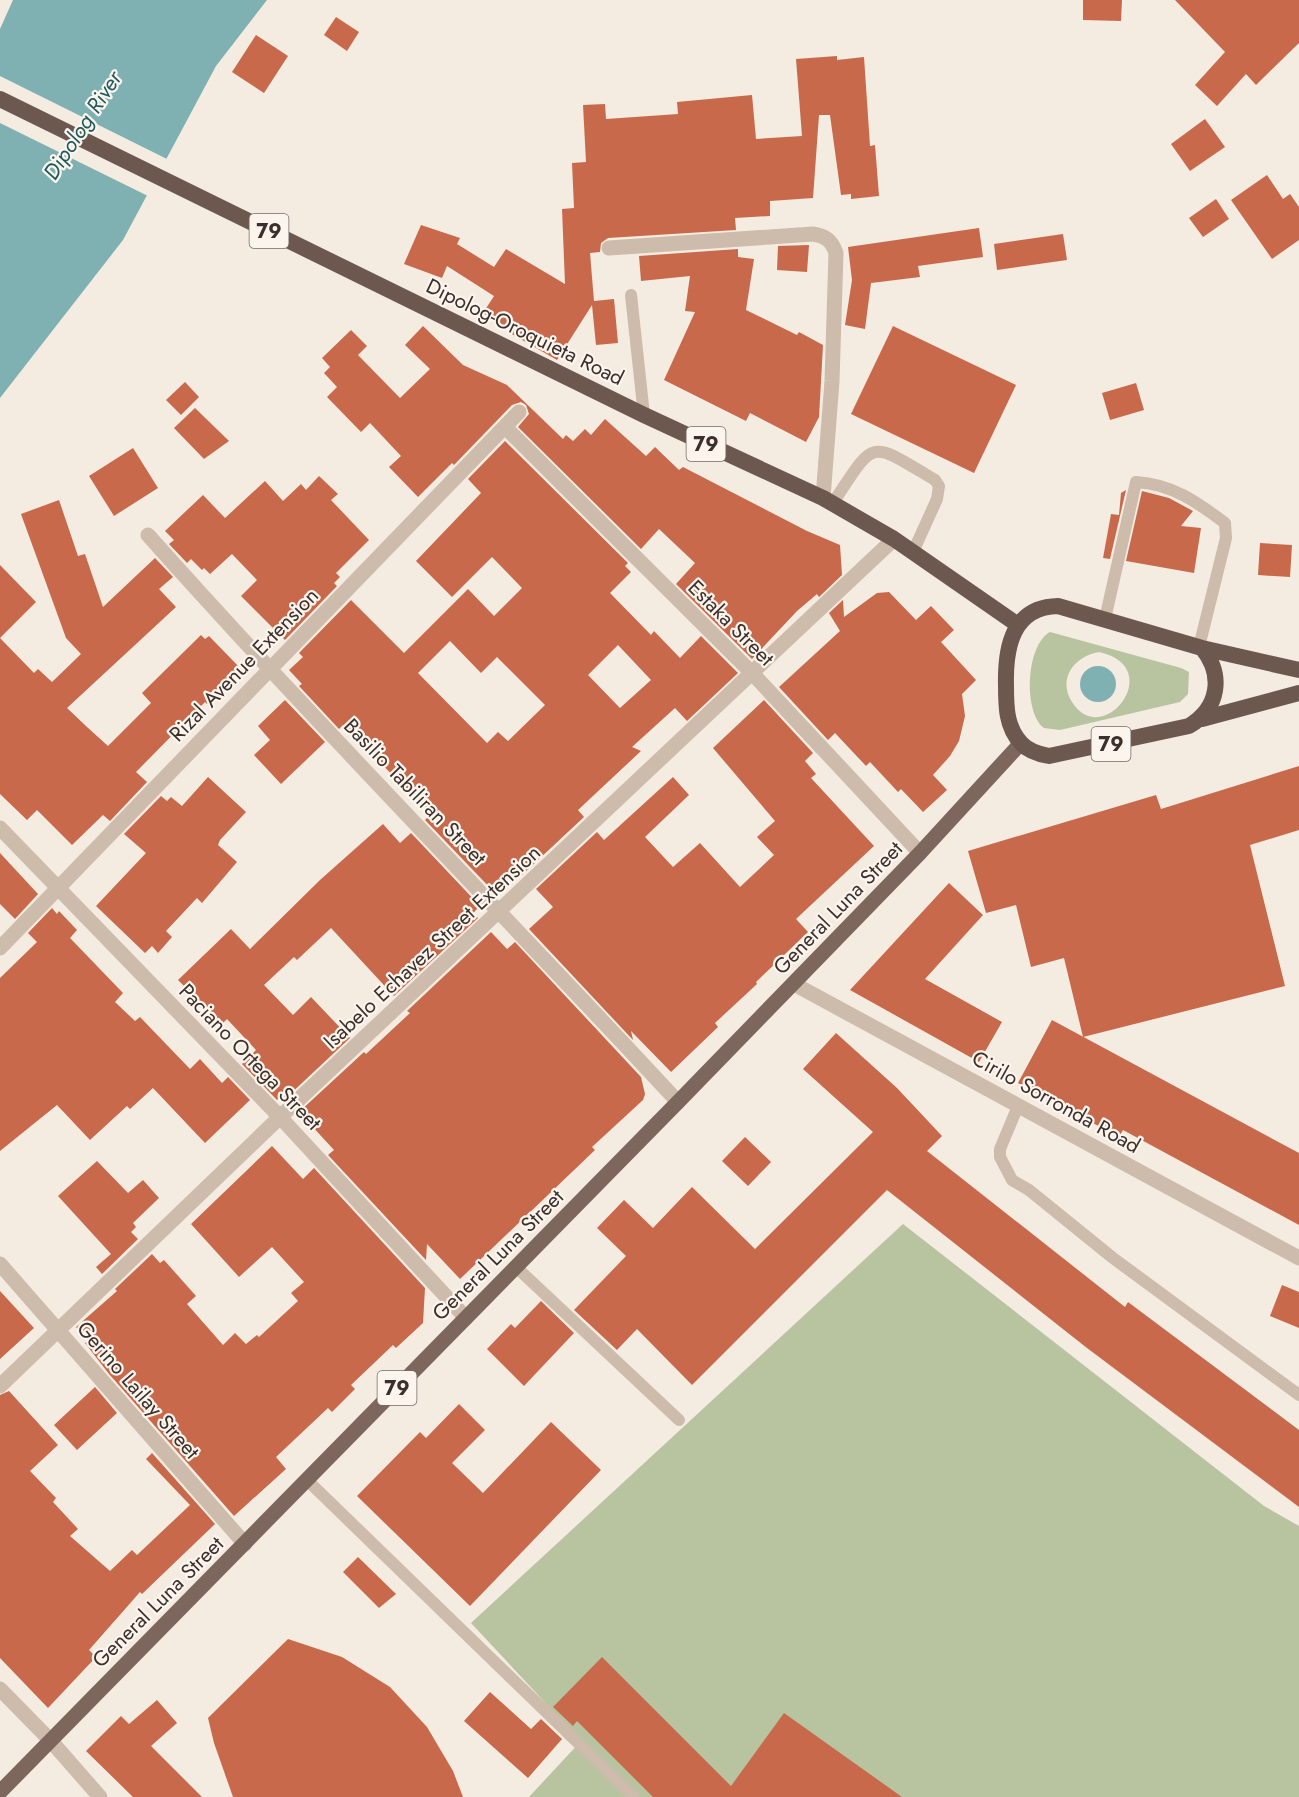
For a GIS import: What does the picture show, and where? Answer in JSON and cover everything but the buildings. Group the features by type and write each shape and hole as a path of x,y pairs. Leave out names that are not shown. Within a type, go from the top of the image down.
{"highway":[{"name":"Dipolog-Oroquieta Road","path":"0,99 380,287 828,501 894,539 1018,625"},
{"path":"1021,743 1012,731 1006,712 1005,661 1009,642 1018,625 1029,614 1043,606 1058,606 1201,648 1299,670"},
{"path":"1201,648 1212,660 1216,673 1216,692 1212,706 1202,719"},
{"path":"1202,719 1299,693"},
{"name":"79","path":"1021,743 1032,752 1049,756 1063,755 1189,726 1202,719"}],"main road":[{"name":"General Luna Street","path":"0,1792 794,984 920,853 1021,743"}],"street":[{"path":"609,248 803,234 821,235 829,239 836,253 828,501"},
{"name":"Rizal Avenue Extension","path":"0,948 519,412"},
{"name":"Estaka Street","path":"506,428 753,674 920,853"},
{"name":"Basilio Tabiliran Street","path":"148,535 268,670 501,911 678,1102"},
{"name":"Isabelo Echavez Street Extension","path":"0,1386 59,1332 280,1117 894,539"},
{"name":"Paciano Ortega Street","path":"0,828 280,1117 466,1318"},
{"name":"Cirilo Sorronda Road","path":"794,984 1299,1258"},
{"name":"Gerino Lailay Street","path":"0,1264 245,1544"},
{"path":"0,1689 51,1741 100,1797"}],"lane":[{"path":"631,295 644,415"},
{"path":"828,501 864,458 875,451 885,450 935,480 939,486 938,492 913,552"},
{"path":"1105,619 1136,482 1156,483 1180,492 1225,523 1226,538 1201,648"},
{"path":"1018,1106 1000,1149 1000,1156 1012,1180 1029,1190 1113,1258 1299,1395"},
{"path":"516,1267 679,1420"},
{"path":"307,1480 634,1797"}],"green space":[{"path":"1050,632 1181,668 1189,672 1188,694 1180,702 1060,730 1044,728 1037,720 1030,694 1032,664 1042,639","holes":["1099,652 1119,660 1128,673 1129,687 1123,701 1112,712 1099,717 1085,715 1072,702 1068,693 1068,677 1071,670 1083,658"]},
{"path":"903,1224 1264,1506 1299,1526 1299,1797 529,1797 581,1741 471,1623"}],"water":[{"name":"Dipolog River","path":"13,0 267,0 216,66 123,240 0,398 0,29"},
{"path":"1098,666 1110,672 1116,684 1110,696 1098,702 1086,696 1080,684 1086,672"}],"pier":[{"path":"0,76 169,160 150,197 0,123"}]}
